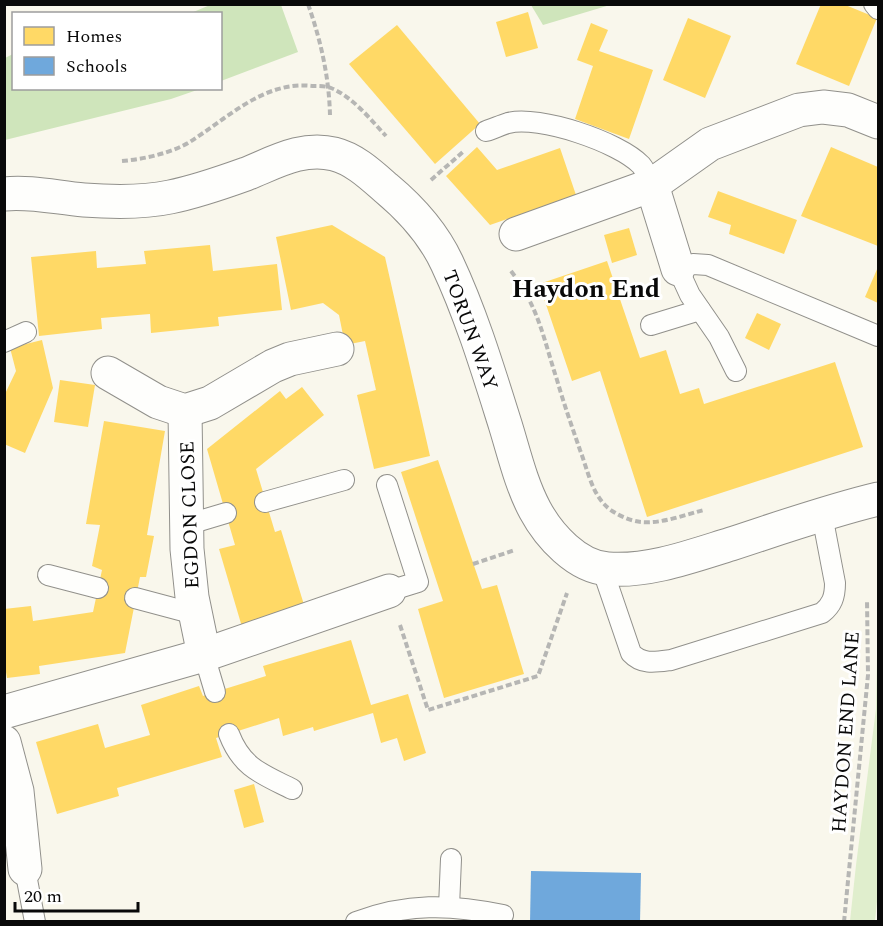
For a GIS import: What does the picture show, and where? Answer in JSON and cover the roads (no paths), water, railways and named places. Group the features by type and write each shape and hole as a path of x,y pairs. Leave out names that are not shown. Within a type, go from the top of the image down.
{"street":[{"path":"516,234 652,185 710,144 799,110 823,107 848,110 879,122"},
{"name":"TORUN WAY","path":"4,194 134,202 170,197 206,187 284,158 311,152 331,153 346,158 368,171 401,201 429,233 446,261 471,321 522,478 535,510 553,538 590,563"},
{"path":"652,185 678,269"},
{"path":"108,373 158,402 185,411 210,403 273,366 337,349"},
{"name":"EGDON CLOSE","path":"185,411 186,525 190,578 204,655"},
{"path":"590,563 635,568 688,557 879,499"},
{"path":"4,712 204,655 389,591"},
{"path":"4,742 17,791 25,869"}],"lane":[{"path":"874,4 879,9"},
{"path":"486,131 509,122 534,122 566,129 596,139 626,154 642,166 652,185"},
{"path":"736,371 719,337 690,295 678,269 693,264 708,265 879,336"},
{"path":"651,325 700,310"},
{"path":"4,342 26,332"},
{"path":"265,502 344,480"},
{"path":"387,485 418,582 389,591"},
{"path":"186,525 226,513"},
{"path":"590,563 631,653 645,662 671,660 822,614 830,606 835,595 835,584 822,515"},
{"path":"48,575 98,588"},
{"path":"135,598 195,614"},
{"path":"204,655 215,692"},
{"path":"229,734 234,749 244,762 256,771 292,789"},
{"path":"449,907 451,859"},
{"path":"25,869 35,921"},
{"path":"356,921 403,909 449,907 467,907 503,915"}],"district":[{"name":"Haydon End","path":"586,288"}]}
